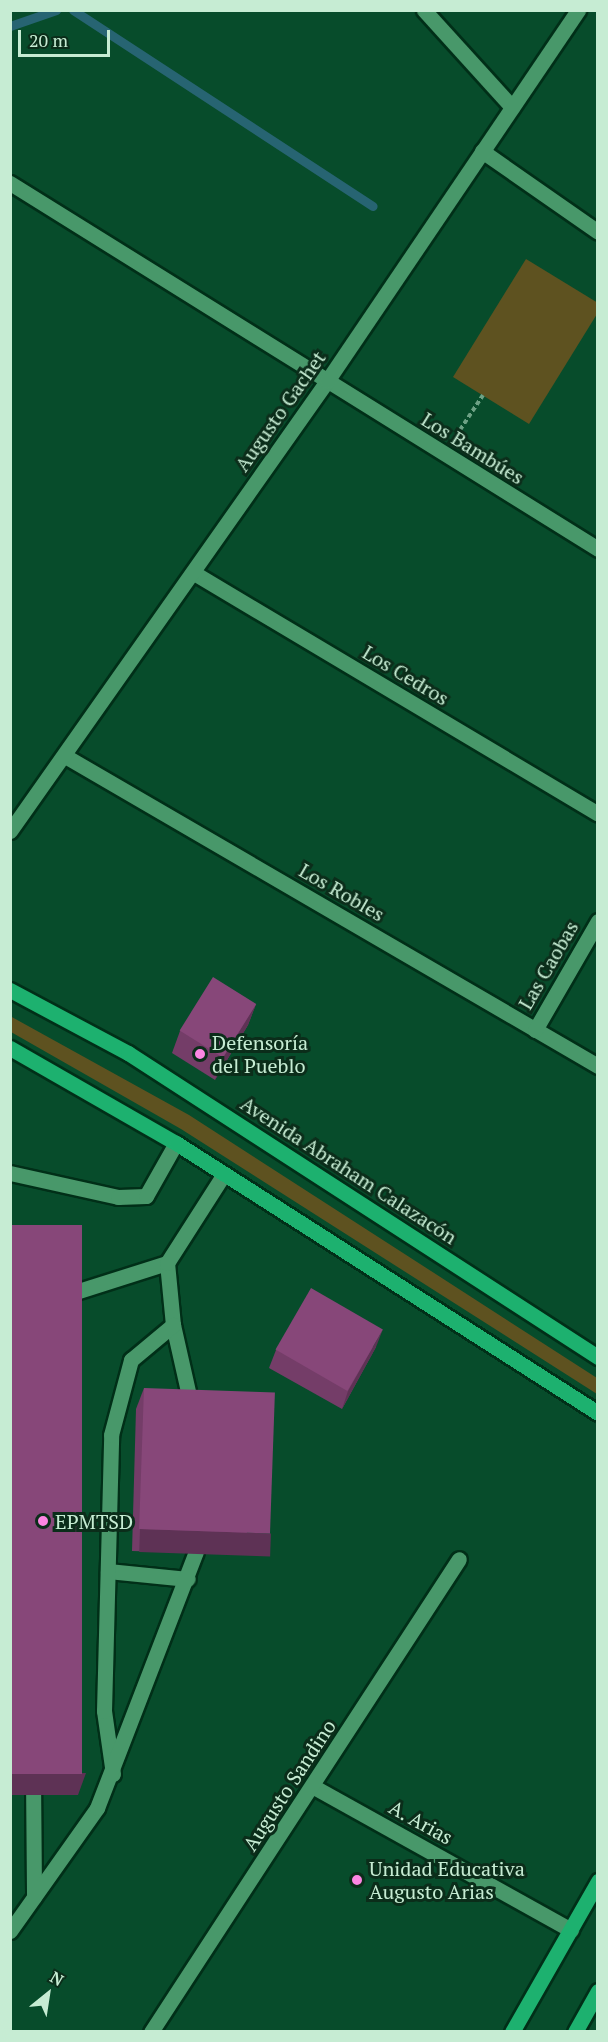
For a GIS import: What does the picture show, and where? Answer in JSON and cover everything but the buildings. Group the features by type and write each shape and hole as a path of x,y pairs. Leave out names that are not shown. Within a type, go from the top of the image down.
{"main road":[{"name":"Avenida Abraham Calazacón","path":"10,990 128,1053 596,1354"},
{"path":"10,1048 176,1143 597,1413"},
{"path":"512,2031 597,1881"},
{"path":"575,2031 597,1991"}],"street":[{"path":"424,10 512,107"},
{"name":"Augusto Gachet","path":"10,831 194,573 327,381 578,10"},
{"path":"482,151 597,232"},
{"name":"Los Bambúes","path":"10,183 597,549"},
{"name":"Los Cedros","path":"194,573 597,814"},
{"name":"Los Robles","path":"65,756 597,1066"},
{"name":"Las Caobas","path":"536,1030 597,921"},
{"path":"10,1173 118,1197 146,1196 176,1143"},
{"path":"193,1412 174,1326 167,1263 224,1174"},
{"path":"53,1304 82,1289 167,1263"},
{"path":"113,1774 104,1711 111,1435 120,1392 131,1360 174,1326"},
{"path":"10,1930 97,1808 113,1774 188,1579 196,1551"},
{"name":"Augusto Sandino","path":"151,2031 314,1787 459,1559"},
{"path":"108,1571 188,1579"},
{"path":"32,1755 34,1897"},
{"name":"A. Arias","path":"314,1787 571,1930"}],"path":[{"path":"445,454 483,395"}],"shaded area":[{"path":"526,259 598,303 597,314 529,424 453,377"},
{"path":"10,1016 189,1115 597,1378 597,1394 181,1129 11,1032"}],"waterway":[{"path":"10,26 56,10"},
{"path":"73,10 372,206"}],"place":[{"name":"Defensoría del Pueblo","path":"200,1054"},
{"name":"EPMTSD","path":"43,1521"},
{"name":"Unidad Educativa Augusto Arias","path":"357,1880"}]}
